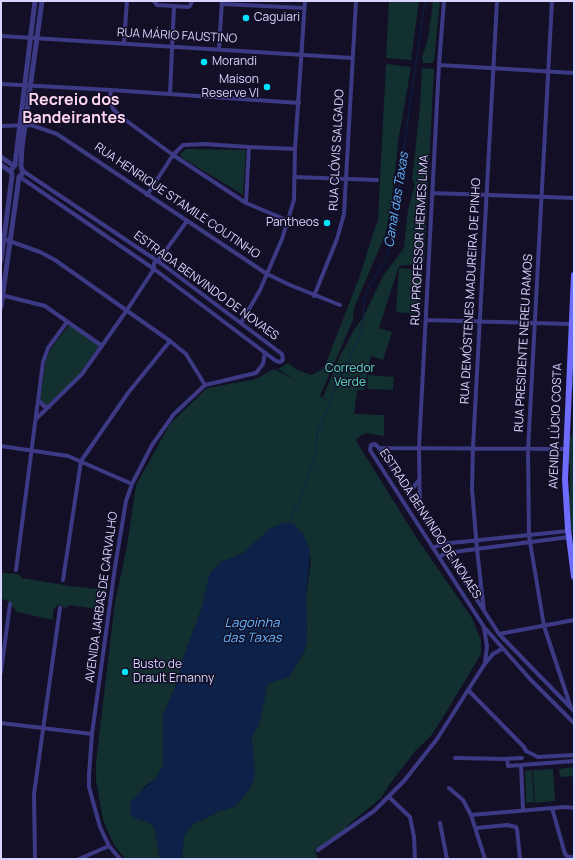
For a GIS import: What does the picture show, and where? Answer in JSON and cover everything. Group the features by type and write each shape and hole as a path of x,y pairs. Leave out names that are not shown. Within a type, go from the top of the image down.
{"main road":[{"name":"AVENIDA LÚCIO COSTA","path":"574,275 565,449 565,497 573,553 574,577"}],"street":[{"path":"1,308 19,177 19,125 35,1"},
{"path":"1,261 12,174 18,167 42,1"},
{"path":"124,43 127,1"},
{"path":"154,1 157,4 188,7 192,1"},
{"path":"242,324 267,274 289,221 294,200 295,148 305,1"},
{"name":"RUA CLÓVIS SALGADO","path":"314,296 340,230 345,204 345,179 356,1"},
{"name":"RUA PROFESSOR HERMES LIMA","path":"420,511 418,480 419,448 439,65 444,1"},
{"name":"RUA DEMÓSTENES MADUREIRA DE PINHO","path":"485,614 476,541 472,489 497,1"},
{"name":"RUA PRESIDENTE NEREU RAMOS","path":"552,1 528,450 529,536 544,626 561,682 573,709"},
{"path":"219,48 222,3 304,8"},
{"path":"170,94 174,6"},
{"name":"RUA MÁRIO FAUSTINO","path":"1,36 30,39 219,48 352,58"},
{"path":"439,65 574,74"},
{"path":"1,84 299,103"},
{"path":"111,90 110,98 113,109 120,116 173,155 246,203 289,221"},
{"name":"RUA HENRIQUE STAMILE COUTINHO","path":"1,126 25,125 43,128 62,137 267,274 314,296 340,305"},
{"path":"147,195 173,155 187,144 295,148"},
{"path":"246,203 249,147"},
{"name":"ESTRADA BENVINDO DE NOVAES","path":"1,157 160,262 282,354 283,360 278,362 265,353 155,269 19,177"},
{"path":"1,166 19,177"},
{"path":"294,177 377,180"},
{"path":"432,193 574,198"},
{"path":"36,420 77,380 155,269 159,269 160,262 187,221"},
{"path":"4,239 55,260 170,341 186,354 206,385"},
{"path":"155,269 154,263 160,262"},
{"path":"2,295 41,304 102,346"},
{"path":"426,320 571,324"},
{"path":"16,570 45,355 68,322"},
{"path":"63,580 81,461 128,393 170,341"},
{"name":"AVENIDA JARBAS DE CARVALHO","path":"120,859 109,846 98,820 89,787 92,734 126,501 132,484 152,445 164,426 174,414 206,385 256,373 264,364 265,353"},
{"path":"38,400 44,406 49,407"},
{"name":"ESTRADA BENVINDO DE NOVAES","path":"573,709 499,634 380,448 374,444 369,449 484,627 502,649 574,723"},
{"path":"1,446 63,454 132,484"},
{"path":"380,448 473,447 528,450 565,449"},
{"path":"404,486 413,488 418,480"},
{"path":"433,548 441,544 529,536 570,535"},
{"path":"439,558 446,553 570,535"},
{"path":"469,588 478,589 481,583"},
{"path":"1,672 10,604"},
{"path":"35,859 34,794 60,608"},
{"path":"499,634 574,620"},
{"path":"484,627 487,646 484,665"},
{"path":"318,850 360,822 389,797 427,752 484,665 493,654 502,649"},
{"path":"553,690 559,687 561,682"},
{"path":"468,690 524,747 526,751 535,756 574,755"},
{"path":"1,723 92,734"},
{"path":"523,810 522,758 526,751"},
{"path":"535,756 535,763"},
{"path":"455,758 522,758"},
{"path":"507,759 508,766 574,761"},
{"path":"449,788 463,800 472,815 485,859"},
{"path":"389,797 410,817 414,837 415,859"},
{"path":"552,808 565,854 568,857 574,857"},
{"path":"472,815 552,808 574,808"},
{"path":"440,823 448,859"},
{"path":"477,828 507,825 516,827 518,829 520,859"},
{"path":"79,859 109,846"}],"green space":[{"path":"389,1 419,1 411,60 386,58"},
{"path":"433,1 440,1 434,60 432,63 423,63 422,58 428,39"},
{"name":"Corredor Verde","path":"386,64 411,67 399,136 391,206 385,235 354,308 353,320 320,396 329,402 323,397 339,358 355,328 363,318 383,276 404,248 408,209 415,185 412,179 420,107 422,68 434,69 424,263 399,266 376,337 379,328 392,332 383,360 371,356 364,390 357,390 354,414 384,415 384,436 366,433 357,438 356,437 358,444 416,537 472,618 481,640 481,654 430,737 416,750 381,798 348,825 343,832 315,850 318,859 182,859 184,835 187,831 195,823 217,812 236,806 251,787 253,745 251,742 252,736 259,725 268,683 289,677 304,652 307,641 306,598 311,558 271,528 242,554 221,562 211,572 201,610 183,659 176,685 163,715 163,766 155,779 143,788 139,820 147,821 155,829 160,859 125,859 114,845 103,820 96,780 96,762 115,602 127,546 136,485 170,424 207,388 256,379 274,369 295,380 278,369 288,363 297,370 312,375 324,368 359,278 378,219"},
{"path":"186,149 246,150 243,195 181,157 180,154"},
{"path":"399,268 422,270 418,314 396,312"},
{"path":"69,325 99,346 76,379 49,404 43,404 40,400 46,359 52,347"},
{"path":"368,375 394,377 393,390 367,389"},
{"path":"574,377 574,390 570,382"},
{"path":"574,394 574,533 571,532 567,497 570,493 570,465 566,461 567,439 572,435"},
{"path":"1,573 18,574 22,578 70,586 106,590 104,610 70,605 65,608 58,605 53,610 53,620 17,612 7,600 1,599"},
{"path":"574,767 574,776 560,777 559,769"},
{"path":"553,769 555,801 535,803 533,770"},
{"path":"532,770 534,802 526,803 525,771"}],"water":[{"name":"Lagoinha das Taxas","path":"283,523 294,524 303,534 310,550 306,598 307,641 304,652 289,677 268,683 259,725 252,736 251,742 253,745 255,775 251,787 236,806 217,812 195,823 187,831 184,835 182,859 160,859 155,829 147,821 135,819 131,815 131,801 155,779 163,766 163,715 176,685 183,659 201,610 208,579 211,572 221,562 242,554 271,528"}],"waterway":[{"name":"Canal das Taxas","path":"289,523 303,492 316,456 317,435 334,392 362,332 365,294 388,255 395,219 425,1"}],"place":[{"name":"Caguiari","path":"246,18"},
{"name":"Morandi","path":"204,62"},
{"name":"Maison Reserve VI","path":"267,87"},
{"name":"Pantheos","path":"327,223"},
{"name":"Busto de Drault Ernanny","path":"125,672"}],"district":[{"name":"Recreio dos Bandeirantes","path":"74,110"}]}
